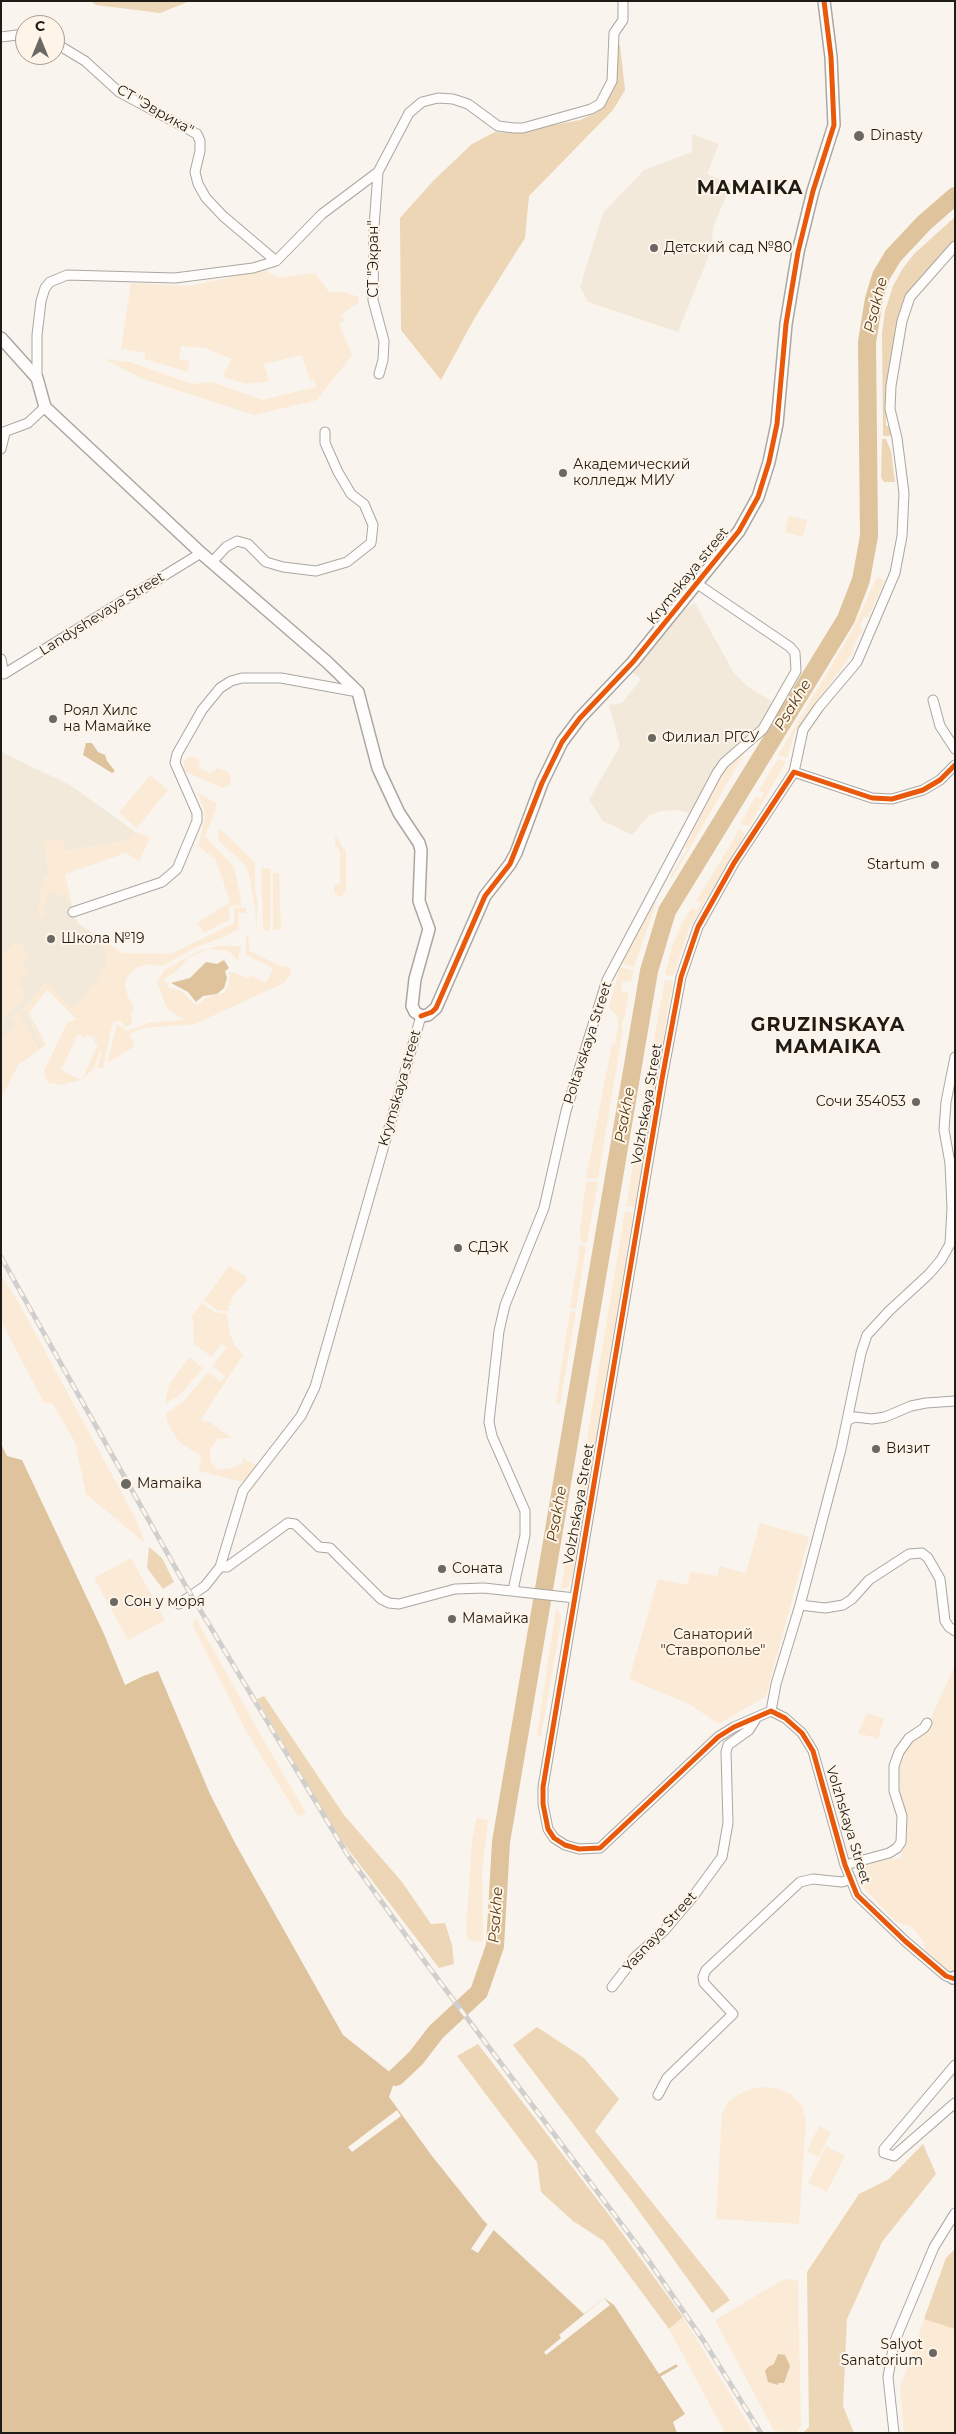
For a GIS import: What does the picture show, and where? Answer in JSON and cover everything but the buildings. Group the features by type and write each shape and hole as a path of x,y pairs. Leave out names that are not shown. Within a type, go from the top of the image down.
{"street":[{"path":"421,1016 414,1012 412,1006 416,979 425,948 428,929 419,900 421,850 419,842 399,813 378,768 358,692 327,662 201,553 46,407 37,378 37,335 41,301 45,288 50,282 67,275 175,278 253,268 276,261 322,214 378,172 409,113 422,102 438,98 453,99 468,104 498,126 514,128 523,128 591,109 600,104 612,81 614,33 623,20 623,1"},
{"name":"Krymskaya street","path":"179,1604 205,1586 220,1567 243,1491 301,1416 315,1387 421,1016 432,1012 436,1008 485,896 513,858 542,783 562,742 580,718 633,662 746,521 758,497 770,462 776,424 786,324 798,252 813,191 834,125 831,57 824,1"},
{"path":"1,37 15,35"},
{"name":"СТ \"Эврика\"","path":"65,50 84,61 119,92 197,134 200,141 195,172 198,184 206,198 223,216 276,261"},
{"name":"СТ \"Экран\"","path":"378,172 374,226 373,300 384,341 383,360 379,374"},
{"path":"955,246 910,297 902,321 891,386 890,409 897,438 904,493 902,536 895,573 857,662 819,707 803,730 794,772 882,799 923,790 940,780 955,765"},
{"path":"1,338 37,378"},
{"path":"1,449 3,433 28,423 46,407"},
{"path":"212,562 226,547 237,541 248,544 266,562 283,567 316,571 347,562 371,543 373,525 364,504 350,494 338,472 325,443 325,432"},
{"name":"Landyshevaya Street","path":"1,659 2,677 201,553"},
{"name":"Poltavskaya Street","path":"513,1590 525,1535 525,1511 492,1436 489,1422 499,1331 505,1305 544,1208 569,1102 607,980 717,772 724,763 763,729 796,671 794,653 790,648 696,583"},
{"path":"73,912 162,882 177,869 197,821 197,813 175,763 177,754 202,710 220,688 231,681 242,678 281,678 358,692"},
{"path":"933,700 940,726 955,749"},
{"name":"Volzhskaya Street","path":"794,772 709,904 698,927 681,977 543,1787 544,1817 548,1830 554,1838 566,1845 579,1849 600,1848 718,1737 734,1727 771,1711 785,1718 802,1733 813,1751 845,1865 857,1895 905,1941 946,1976 954,1978"},
{"path":"771,1711 776,1684 800,1605 848,1420 861,1353 868,1335 889,1311 929,1274 941,1260 950,1244 952,1164 944,1130 946,1102 955,1058"},
{"path":"848,1420 854,1417 872,1419 885,1417 911,1406 955,1401"},
{"name":"Krymskaya street","path":"220,1567 227,1566 288,1523 295,1524 319,1547 330,1548 381,1599 390,1604 399,1604 455,1589 513,1590 574,1598"},
{"path":"800,1605 825,1608 844,1604 852,1599 869,1580 910,1554 922,1553 928,1558 940,1579 945,1621 948,1627 955,1631"},
{"name":"Yasnaya Street","path":"612,1987 635,1957 664,1931 692,1898 722,1857 728,1823 726,1752 728,1745 749,1730 757,1717"},
{"path":"845,1865 889,1853 897,1848 901,1842 902,1816 894,1790 894,1766 909,1738 924,1728 927,1723"},
{"path":"658,2095 667,2078 733,2014 704,1983 703,1977 706,1970 800,1882 813,1879 842,1882 850,1879"},
{"path":"955,2065 884,2149 884,2153 894,2156 955,2103"},
{"path":"894,2433 888,2377 894,2343 934,2247 955,2213"}],"shaded area":[{"path":"91,1 190,1 160,13 96,5"},
{"path":"617,44 620,45 625,90 613,110 529,196 525,238 474,319 441,380 401,330 400,218 434,180 472,144 495,132 511,133 580,120 597,112 607,101 614,88"},
{"path":"692,134 719,144 707,174 732,184 714,224 710,253 678,332 588,302 580,287 603,213 644,170 692,152"},
{"path":"955,217 955,241 908,295 886,412 886,426 889,426 891,436 883,436 882,333 885,311 893,286 903,268 915,253"},
{"path":"882,439 886,439 891,451 895,482 884,482 881,477"},
{"path":"695,603 734,673 747,686 773,702 757,730 722,759 690,813 677,810 660,811 648,816 632,835 603,821 589,800 620,746 609,705 622,703 641,679 632,672 677,613"},
{"path":"86,743 92,743 98,752 105,755 115,771 112,773 83,755"},
{"name":"Школа №19","path":"1,752 70,785 137,833 125,841 64,851 65,874 74,916 79,924 122,953 77,1020 47,989 29,1013 46,1045 18,1065 1,1098"},
{"path":"224,960 229,968 225,971 227,978 224,988 217,994 203,996 196,1002 188,992 171,983 190,978 206,962 217,964"},
{"path":"1,1444 7,1456 22,1460 104,1634 125,1685 158,1671 210,1794 235,1843 343,2035 396,2077 389,2097 432,2156 484,2221 584,2314 604,2298 614,2305 685,2414 673,2422 677,2433 1,2433"},
{"path":"149,1547 162,1558 174,1582 163,1589 147,1568"},
{"path":"264,1696 344,1815 402,1882 431,1924 445,1923 452,1945 454,1964 439,1968 338,1836 257,1699"},
{"path":"537,2027 584,2058 619,2099 595,2131 730,2300 712,2313 634,2204 513,2045"},
{"path":"478,2044 606,2211 683,2317 669,2329 604,2241 573,2221 541,2192 537,2162 457,2056"},
{"path":"923,2144 936,2174 882,2242 847,2319 843,2406 854,2433 803,2433 809,2427 807,2272 859,2194 889,2179"},
{"path":"955,2249 955,2329 924,2319 946,2258"},
{"path":"778,2354 785,2355 790,2366 784,2383 778,2383 778,2385 768,2382 765,2371 774,2364"}],"green space":[{"path":"265,270 279,278 315,273 329,292 344,292 359,297 358,303 341,315 345,320 339,324 352,355 317,400 254,415 143,379 104,359 130,362 192,384 212,382 262,400 316,387 314,379 310,381 302,355 264,364 269,381 248,384 226,378 224,373 232,359 205,348 181,346 179,359 189,361 188,372 145,359 145,353 121,349 131,283 189,286"},
{"path":"789,516 807,520 803,537 785,532"},
{"path":"877,577 885,580 868,618 864,617 859,628 863,629 853,646 853,652 795,732 787,758 778,755 852,631"},
{"path":"748,747 672,878 670,877 687,849 685,847 707,804 704,803 725,768"},
{"path":"195,757 199,760 200,768 210,773 218,768 228,772 231,779 229,785 223,788 184,771 184,761"},
{"path":"778,759 786,762 749,826 746,826 741,823 756,796 761,799 764,793 759,790"},
{"path":"150,775 168,790 137,828 119,813"},
{"path":"197,792 216,803 216,809 205,836 234,867 241,905 229,906 229,920 204,933 197,923 230,902 216,860 198,846 205,818 203,806"},
{"path":"219,828 255,862 255,892 258,901 256,930 255,906 247,867 218,840"},
{"path":"738,829 744,833 744,836 689,929 673,976 665,975 672,947 682,923 692,908 697,910 701,903 696,901"},
{"path":"138,832 150,838 139,861 126,853 65,874 71,902 68,903 65,895 58,898 56,891 45,895 48,903 43,905 47,914 41,919 38,905 40,904 39,889 45,888 44,876 48,875 44,842 63,839 65,851 125,841"},
{"path":"335,835 346,852 346,891 342,896 338,897 334,892 334,886 340,883 340,851 335,845"},
{"path":"261,868 271,869 270,931 263,930"},
{"path":"273,873 279,873 281,930 273,930"},
{"path":"651,901 656,903 634,967 621,964"},
{"path":"246,907 246,913 238,913 239,929 197,947 162,966 149,964 136,968 127,977 125,984 128,997 134,1007 131,1013 132,1024 126,1027 120,1021 113,1022 103,1068 97,1068 102,1052 100,1051 94,1068 82,1080 98,1044 94,1042 95,1038 87,1035 86,1038 78,1034 61,1070 81,1080 61,1085 49,1083 44,1071 67,1023 77,1019 47,989 29,1013 46,1045 42,1048 26,1012 22,1009 46,982 72,1010 97,980 106,963 106,950 79,924 122,953 171,954 234,923 234,908"},
{"path":"246,936 248,936 250,951 280,966 289,967 291,974 284,983 195,1024 142,1028 129,1034 134,1044 132,1048 107,1063 117,1024 127,1031 149,1023 184,1020 167,1008 157,983 164,970 199,951 219,946 241,946 238,961 229,951 209,949 188,958 178,970 164,979 169,988 181,991 193,1003 198,1005 207,997 224,993 229,984 229,971 248,978 250,975 266,983 273,968 246,955"},
{"path":"18,941 31,957 22,964 28,971 17,981 25,993 24,999 1,1021 1,955"},
{"path":"620,967 633,970 631,981 622,982 621,991 629,993 625,1016 621,1024 623,1029 598,1179 586,1178 612,1044 615,1045 618,1018 609,1007"},
{"path":"665,980 673,981 659,1061 652,1051"},
{"path":"18,1011 39,1050 18,1065 1,1098 1,1039 17,1026 10,1018"},
{"path":"652,1056 659,1066 635,1207 626,1206"},
{"path":"586,1181 598,1182 587,1243 581,1242 580,1230"},
{"path":"625,1211 633,1213 592,1462 583,1462"},
{"path":"580,1245 586,1246 576,1309 570,1308"},
{"path":"229,1266 246,1276 247,1280 233,1296 228,1311 218,1311 204,1300"},
{"path":"1,1275 20,1305 137,1521 145,1543 86,1494 75,1442 52,1403 44,1403 1,1321"},
{"path":"202,1303 214,1312 227,1314 230,1334 234,1344 243,1355 201,1419 203,1422 208,1421 232,1438 217,1439 210,1449 210,1461 217,1470 232,1468 243,1463 242,1458 256,1465 247,1483 199,1471 201,1456 179,1442 168,1424 166,1414 184,1401 208,1372 221,1382 225,1376 213,1366 227,1347 221,1344 212,1357 194,1344 193,1319 191,1317"},
{"path":"570,1311 576,1312 560,1404 556,1403"},
{"path":"189,1357 203,1368 181,1394 165,1404 169,1385"},
{"path":"582,1470 590,1470 572,1578 568,1587 561,1589"},
{"name":"Санаторий \"Ставрополье\"","path":"760,1523 809,1537 766,1696 719,1724 689,1704 629,1679 658,1579 687,1585 691,1571 717,1576 720,1566 746,1573"},
{"path":"131,1558 165,1620 128,1640 94,1578"},
{"path":"556,1608 561,1616 560,1628 541,1736 537,1735"},
{"path":"195,1617 306,1813 298,1816 246,1731 193,1626"},
{"path":"955,1665 955,1970 949,1973 925,1949 924,1942 910,1926 896,1922 861,1885 862,1862 901,1858 905,1831 897,1774 901,1757 911,1740 926,1729"},
{"path":"867,1713 884,1718 878,1739 858,1733"},
{"path":"477,1818 488,1820 482,1872 483,1942 468,1940 466,1932 472,1840"},
{"path":"761,2087 777,2088 791,2094 802,2106 806,2121 799,2224 716,2219 722,2113 729,2101 744,2091"},
{"path":"819,2126 831,2132 819,2157 807,2151"},
{"path":"826,2146 845,2156 827,2192 808,2183"},
{"name":"Salyot Sanatorium","path":"955,2249 955,2433 904,2433 900,2388 946,2258"},
{"path":"784,2279 798,2280 801,2426 796,2433 774,2431 715,2320"},
{"path":"683,2317 754,2433 725,2433 669,2329"}],"pier":[{"path":"397,2110 401,2116 352,2152 348,2147"},
{"path":"489,2222 495,2228 478,2253 471,2249"},
{"path":"604,2298 610,2305 546,2355 544,2352 561,2338 559,2335"}],"waterway":[{"name":"Psakhe","path":"396,2077 416,2058 436,2032 479,1992 495,1946 501,1842 649,971 667,911 846,619 861,580 869,536 867,342 874,299 881,276 893,256 924,223 955,196"},
{"path":"660,2375 676,2366"}],"railway":[{"path":"1,1257 184,1583 347,1854 428,1966 644,2254 705,2343 761,2433"}],"cycle path":[{"path":"421,1016 432,1012 436,1008 485,896 510,864 542,783 562,742 580,718 633,662 739,531 758,497 769,462 777,424 786,324 798,252 813,191 834,125 831,57 824,1"},
{"path":"955,765 940,780 923,790 892,799 872,798 794,772 734,863 698,927 681,977 662,1079 543,1787 543,1804 548,1829 554,1838 565,1845 579,1849 600,1848 718,1737 734,1727 771,1711 785,1718 802,1733 813,1751 845,1865 857,1895 905,1941 946,1976 955,1979"}],"place":[{"name":"Dinasty","path":"859,136"},
{"name":"Детский сад №80","path":"654,248"},
{"name":"Академический колледж МИУ","path":"563,473"},
{"name":"Роял Хилс на Мамайке","path":"53,719"},
{"name":"Филиал РГСУ","path":"652,738"},
{"name":"Startum","path":"935,865"},
{"name":"Школа №19","path":"51,939"},
{"name":"Сочи 354053","path":"916,1102"},
{"name":"СДЭК","path":"458,1248"},
{"name":"Визит","path":"876,1449"},
{"name":"Mamaika","path":"126,1484"},
{"name":"Соната","path":"442,1569"},
{"name":"Сон у моря","path":"114,1602"},
{"name":"Мамайка","path":"452,1619"},
{"name":"Salyot Sanatorium","path":"933,2353"}],"district":[{"name":"MAMAIKA","path":"750,188"},
{"name":"GRUZINSKAYA MAMAIKA","path":"828,1036"}]}
